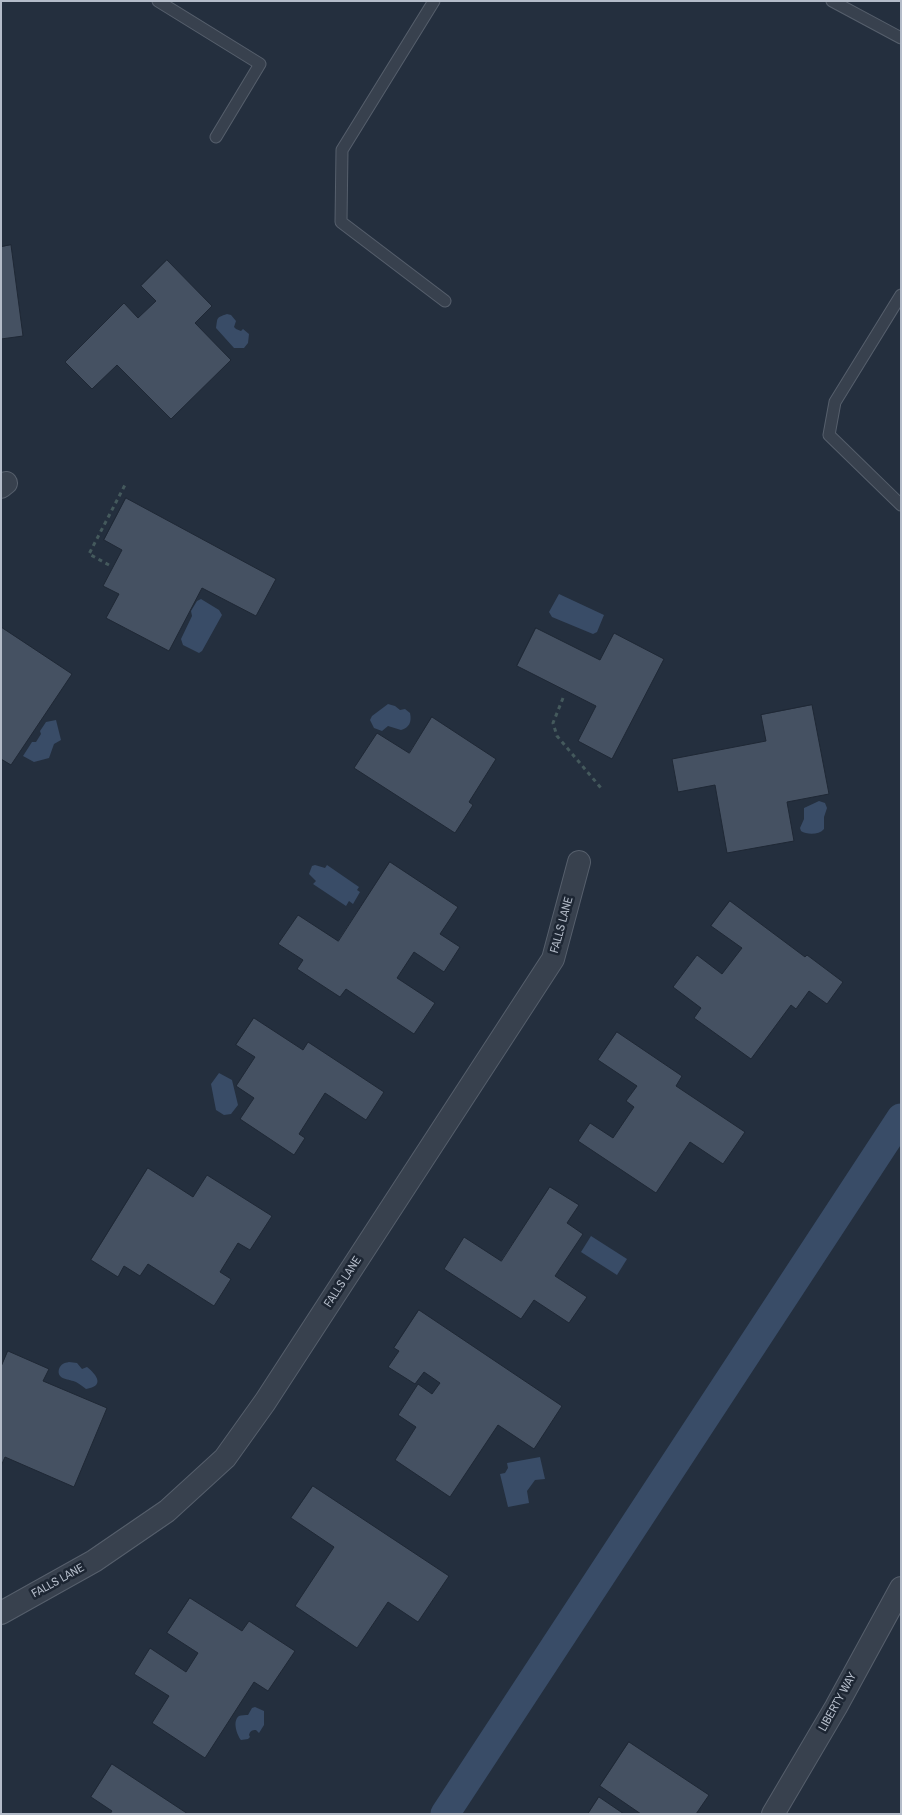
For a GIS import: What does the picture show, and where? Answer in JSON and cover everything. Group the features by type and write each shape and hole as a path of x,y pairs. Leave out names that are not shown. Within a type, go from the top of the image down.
{"street":[{"name":"FALLS LANE","path":"1,1613 94,1561 167,1512 225,1458 265,1402 553,959 579,862"},
{"name":"LIBERTY WAY","path":"773,1814 836,1707 901,1588"}],"lane":[{"path":"158,1 260,64 216,137"},
{"path":"434,1 342,150 341,222 445,301"},
{"path":"832,1 901,38"},
{"path":"901,295 835,402 829,435 901,504"}],"path":[{"path":"109,566 89,554 126,484"},
{"path":"564,698 553,723 557,736 601,788"}],"water":[{"path":"231,315 236,321 234,327 236,329 241,331 243,329 249,334 248,343 244,348 234,348 216,328 220,316"},
{"path":"559,594 604,615 597,632 593,634 552,617 549,612"},
{"path":"201,599 219,610 222,615 202,651 199,653 183,645 181,639 192,616 191,611 197,601"},
{"path":"388,704 400,710 405,709 410,713 410,722 406,728 401,730 388,726 382,731 374,728 370,720 372,716"},
{"path":"56,720 61,740 54,744 49,758 34,762 23,756 32,742 36,742 46,722"},
{"path":"819,801 825,803 827,808 824,817 824,829 813,834 801,831 804,808"},
{"path":"327,865 359,887 357,890 360,892 353,904 349,901 346,906 313,884 316,881 309,874 312,866 325,868"},
{"path":"219,1073 232,1080 238,1105 231,1114 224,1115 216,1110 211,1084"},
{"path":"591,1236 627,1259 617,1275 581,1252"},
{"path":"69,1362 77,1363 82,1369 87,1367 91,1370 97,1380 96,1385 86,1389 76,1382 61,1377 59,1373 60,1367"},
{"path":"540,1457 545,1479 535,1480 527,1491 529,1503 508,1507 500,1474 505,1473 508,1468 507,1463"},
{"path":"255,1707 264,1711 264,1725 259,1733 256,1730 252,1731 248,1739 241,1740 236,1728 237,1718 248,1715 252,1708"}],"building":[{"path":"11,245 23,336 1,339 1,247"},
{"path":"167,260 212,306 195,323 231,360 171,419 117,365 92,389 65,362 124,303 138,318 156,301 141,286"},
{"path":"126,498 276,579 256,616 202,588 169,651 106,618 119,594 103,586 122,550 104,540"},
{"path":"1,627 72,674 11,765 1,759"},
{"path":"536,628 600,660 614,633 664,659 612,759 578,741 596,706 517,666"},
{"path":"812,705 829,794 787,802 794,841 727,853 715,785 678,792 672,759 766,741 761,715"},
{"path":"432,717 496,759 469,802 473,805 455,833 354,768 377,733 409,753"},
{"path":"390,862 458,907 440,934 460,947 444,972 414,952 397,978 435,1003 414,1034 346,989 340,997 297,969 303,960 278,944 298,915 338,941"},
{"path":"730,901 805,957 807,955 843,982 827,1004 809,991 796,1009 791,1005 751,1059 694,1018 701,1008 673,987 697,955 722,974 742,948 711,926"},
{"path":"254,1018 303,1050 308,1042 384,1092 366,1120 325,1093 299,1134 305,1138 294,1155 240,1119 254,1098 236,1086 255,1057 236,1045"},
{"path":"617,1032 682,1076 676,1086 745,1132 723,1164 690,1142 656,1193 578,1141 590,1123 613,1138 634,1107 626,1101 637,1086 598,1060"},
{"path":"148,1168 193,1197 207,1175 272,1216 250,1250 238,1243 220,1272 231,1279 214,1306 148,1264 140,1276 124,1266 118,1277 91,1260"},
{"path":"550,1187 579,1205 567,1223 583,1234 555,1276 587,1297 569,1323 534,1300 521,1319 444,1269 464,1237 501,1261"},
{"path":"419,1310 562,1406 534,1449 498,1425 450,1497 395,1460 416,1427 398,1415 418,1384 432,1394 440,1383 424,1372 415,1384 388,1367 399,1351 394,1348"},
{"path":"8,1351 49,1369 43,1381 107,1408 74,1487 5,1457 1,1466 1,1367"},
{"path":"313,1486 449,1576 418,1622 388,1602 357,1648 295,1606 334,1547 291,1518"},
{"path":"190,1598 242,1631 249,1621 295,1651 268,1691 254,1682 205,1758 152,1723 169,1696 134,1674 150,1648 186,1672 198,1653 167,1633"},
{"path":"629,1742 709,1795 696,1814 641,1814 600,1786"},
{"path":"112,1764 188,1814 110,1814 112,1811 91,1797"},
{"path":"599,1797 624,1814 588,1814"}],"waterway":[{"path":"445,1814 901,1118"}]}
